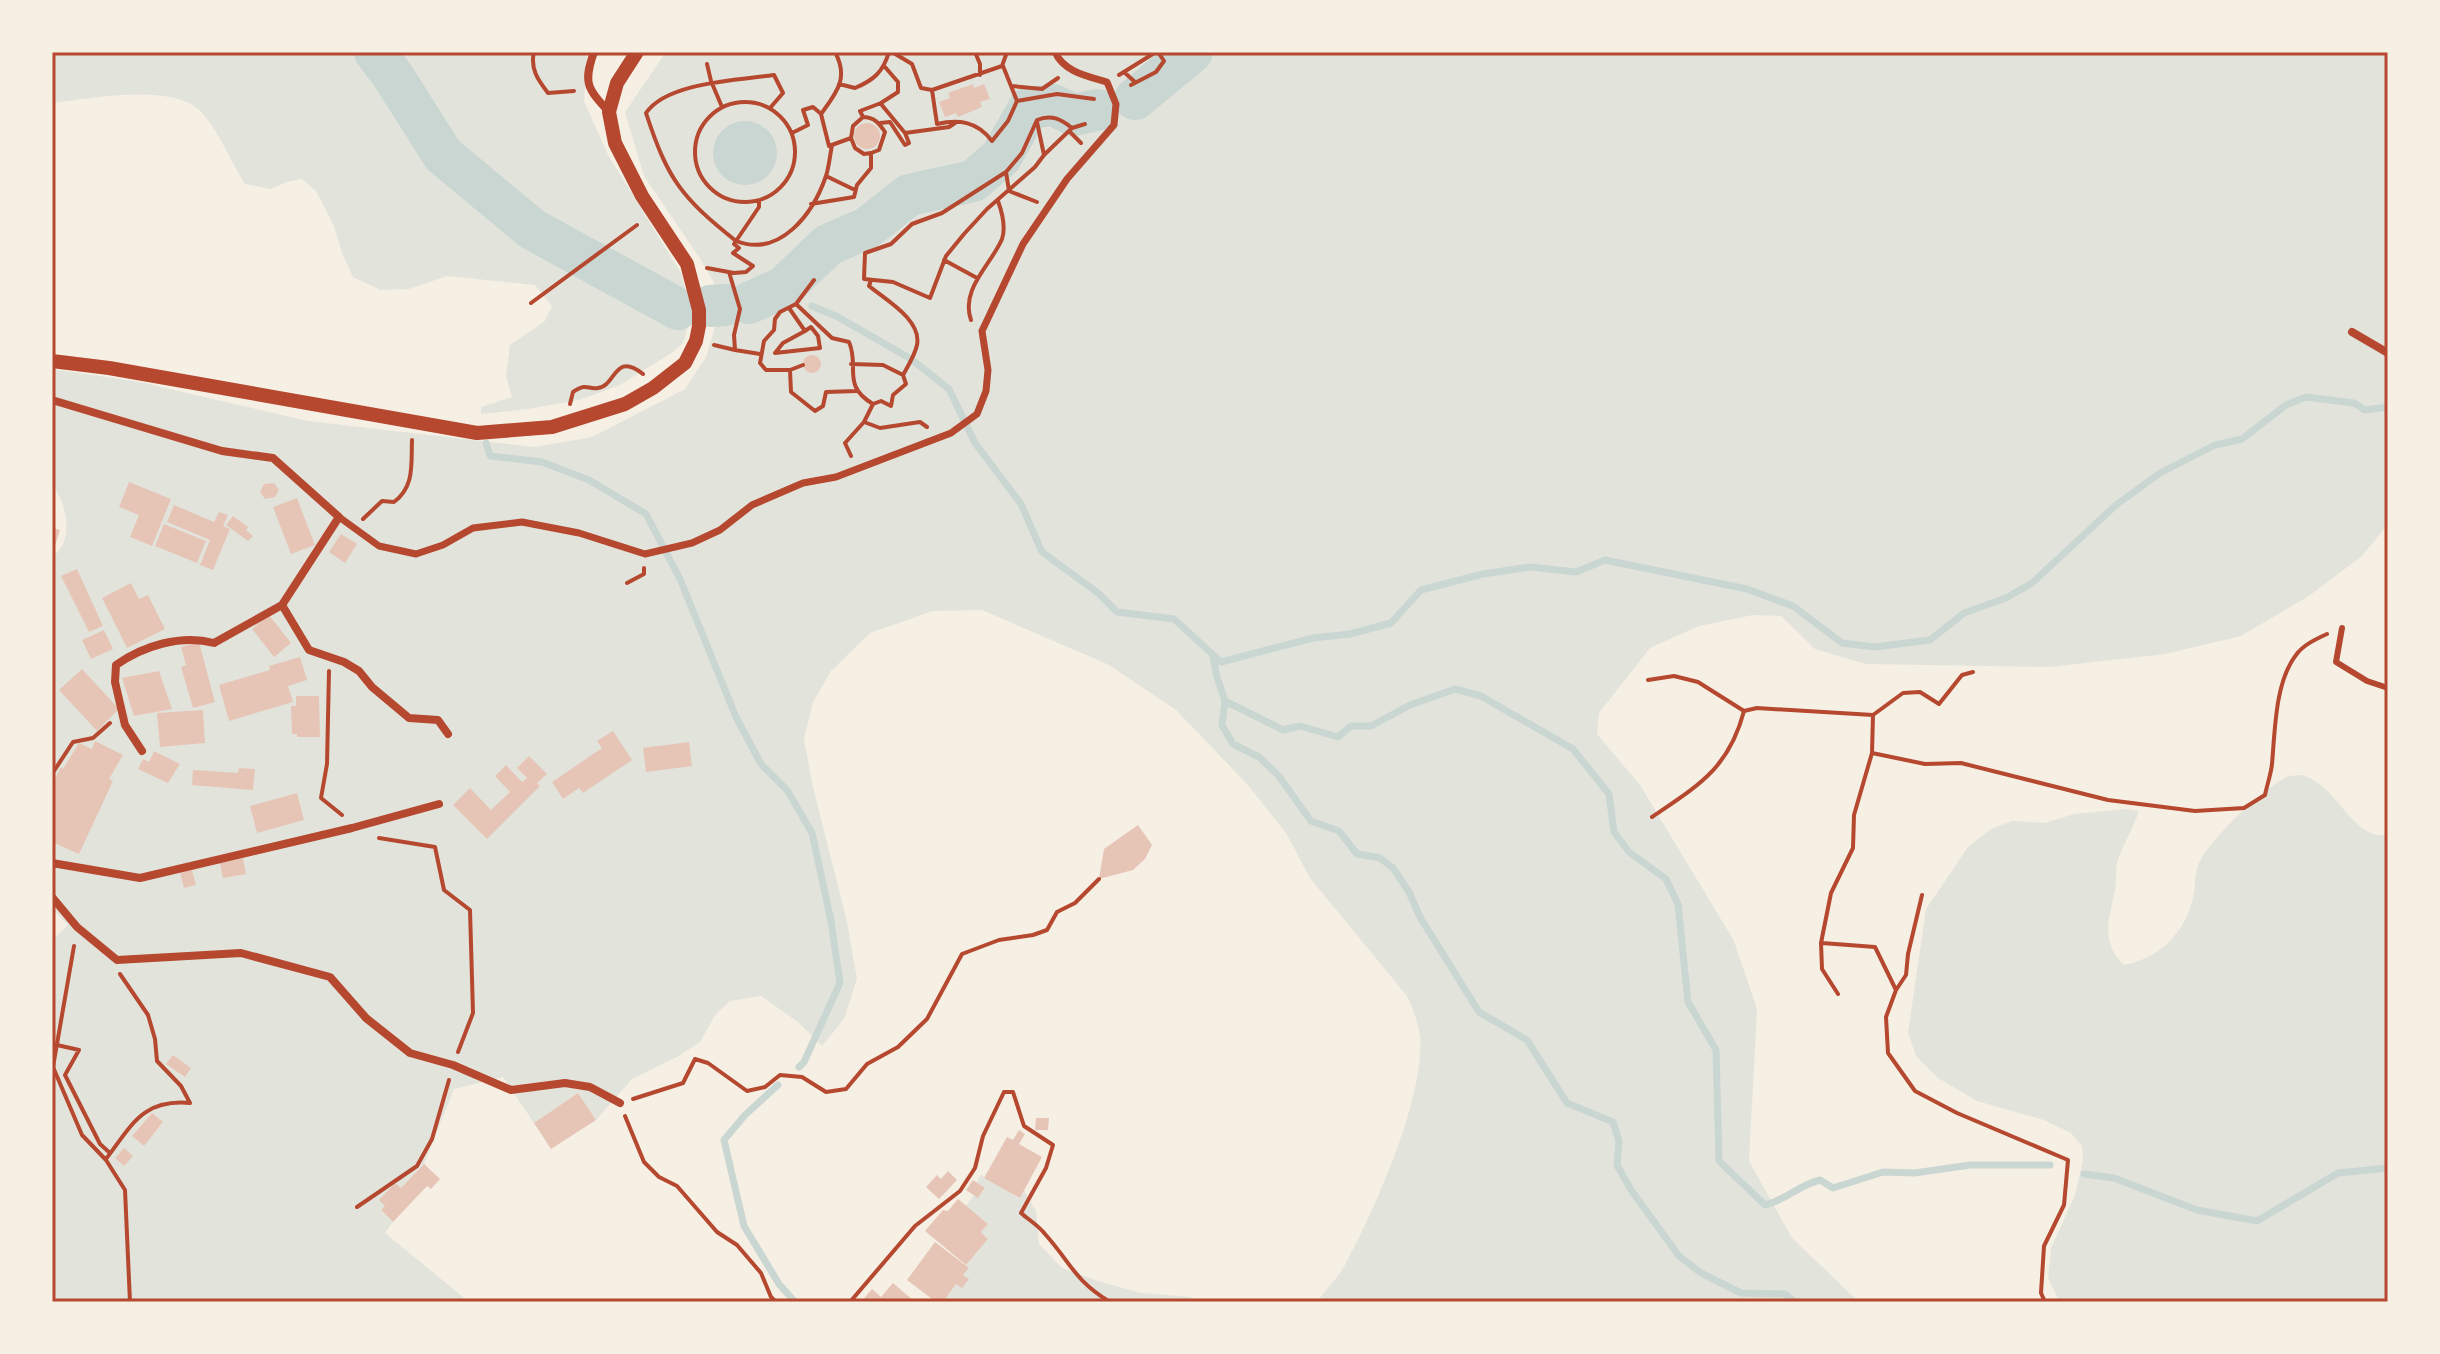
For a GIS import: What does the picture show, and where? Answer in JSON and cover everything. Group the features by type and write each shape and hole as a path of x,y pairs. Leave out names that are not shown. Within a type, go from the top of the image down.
{"street":[{"path":"594,52 587,73 589,90 609,112"},
{"path":"52,361 109,368 477,433 552,427 625,404 653,388 685,363 696,341 699,326 699,310 687,264 642,196 615,143 609,112 617,83 637,52"},
{"path":"52,400 222,451 273,458 339,517 379,546 416,554 443,545 473,528 522,522 579,533 645,554 678,547 720,530 752,505 803,483 856,469 951,433 977,414 986,391 988,370 982,331 1023,244 1067,179 1114,125 1116,104 1107,82 1069,70 1055,52"},
{"path":"2352,332 2388,353"},
{"path":"142,751 125,725 115,682 116,665 144,649 184,640 197,638 214,643 282,605 339,517"},
{"path":"282,605 309,650 359,671 372,687 409,718 438,720 448,734"},
{"path":"52,863 140,878 439,804"},
{"path":"52,897 77,927 117,960 241,953 330,977 366,1018 410,1053 453,1065 511,1090 565,1083 590,1087 620,1103"}],"lane":[{"path":"2342,628 2336,662 2367,681 2388,688"}],"path":[{"path":"534,52 531,61 536,78 548,93 589,90"},
{"path":"821,114 838,90 842,65 835,52"},
{"path":"839,84 855,88 871,81 885,67 890,52 912,64 921,88 932,90 1002,66"},
{"path":"975,52 980,75"},
{"path":"905,133 949,127 964,120 987,134 992,141 1008,121 1017,101 1002,66 1007,52"},
{"path":"1107,82 1157,52 1164,61 1156,72 1133,84 1124,72"},
{"path":"707,64 722,107"},
{"path":"863,117 860,111 898,92 898,82 885,67"},
{"path":"1012,86 1042,89 1069,70"},
{"path":"770,108 783,93 774,75 711,81 653,103 646,113 659,154 670,176 697,209 736,241 750,246 766,246 800,223 826,176 832,145"},
{"path":"932,90 937,124 954,120 955,123"},
{"path":"1017,101 1057,94 1094,99"},
{"path":"738,102 770,108 792,133 795,150 790,175 774,194 759,201 742,203 725,199 710,190 700,177 694,145 699,129 709,116 722,107 738,102"},
{"path":"880,123 890,122 905,145 909,143 905,133 881,103"},
{"path":"792,133 808,125 803,110 813,107 821,114 829,146 851,138"},
{"path":"1072,128 1062,119 1046,116 1037,120 1022,153 1006,172 942,213 912,224 891,244 865,253 864,279 893,282 930,298 944,260 964,234 1072,128 1085,124"},
{"path":"863,117 871,117 880,123 885,132 879,150 864,154 855,148 851,138 853,126 863,117"},
{"path":"1037,120 1044,155"},
{"path":"811,204 854,197 855,190 871,168 871,153"},
{"path":"1006,172 1009,191"},
{"path":"826,176 855,190"},
{"path":"1009,191 1047,206"},
{"path":"687,264 729,272 746,272 753,266 733,253 739,248 734,244 759,207 759,201"},
{"path":"969,302 977,278 1003,237 1003,214 998,201"},
{"path":"531,303 637,225"},
{"path":"944,260 977,278"},
{"path":"729,272 740,309 734,335 735,350"},
{"path":"803,365 790,370 766,370 760,363 760,354 780,312 796,304 814,280"},
{"path":"856,469 845,443 864,422 873,404 881,401 891,406 893,395 906,384 903,375 917,346 917,334 906,318 869,286 871,280"},
{"path":"796,304 832,338 849,342 857,391 873,404"},
{"path":"789,308 805,331"},
{"path":"811,327 818,336 820,348 775,353 783,343 805,331 811,327"},
{"path":"818,336 826,332"},
{"path":"696,341 760,354"},
{"path":"851,364 883,365 903,375"},
{"path":"571,422 569,400 573,392 581,387 598,388 622,367 641,371 653,388"},
{"path":"790,370 791,392 815,411 823,406 826,392 857,391"},
{"path":"354,527 382,501 394,502 406,493 413,422"},
{"path":"864,422 880,428 920,422 941,436"},
{"path":"627,583 644,574 645,554"},
{"path":"1872,753 1925,764 1961,763 2108,800 2195,811 2244,808 2265,795 2272,767 2273,729 2284,679 2296,655 2313,640 2342,628"},
{"path":"328,656 327,764 321,798 352,828 371,837 435,847 444,890 470,910 473,1013 453,1065 432,1139 417,1166 357,1207"},
{"path":"1648,680 1674,676 1698,682 1744,711 1757,708 1873,715 1903,693 1920,692 1939,704 1962,675 1973,672"},
{"path":"52,774 73,742 93,738 123,710"},
{"path":"1652,817 1715,770 1738,735 1744,711"},
{"path":"1838,994 1822,969 1821,943 1831,893 1853,848 1854,815 1872,753 1873,715"},
{"path":"776,1302 761,1273 737,1245 717,1232 677,1186 659,1177 644,1162 620,1103 683,1083 695,1059 708,1063 747,1091 765,1087 780,1075 802,1077 826,1092 846,1089 867,1064 898,1047 927,1019 962,954 999,940 1047,930 1057,912 1075,903 1099,879"},
{"path":"1922,895 1906,975 1896,990 1886,1017 1888,1053 1915,1091 1957,1113 2068,1160 2064,1205 2044,1246 2041,1293 2045,1302"},
{"path":"77,927 52,1067 82,1135 106,1160 125,1190 130,1302"},
{"path":"1821,943 1875,947 1896,990"},
{"path":"106,1160 143,1113 156,1105 173,1101 190,1103 181,1086 157,1061 148,1015 120,973 117,960"},
{"path":"57,1045 79,1050 65,1075 100,1144 110,1154"},
{"path":"850,1302 915,1226 960,1191 975,1168 983,1136 1004,1092 1013,1092 1024,1126 1053,1145 1046,1168 1021,1213 1044,1232 1074,1274 1093,1292 1110,1302"}],"shaded area":[{"path":"52,52 588,52 584,101 608,155 681,273 688,300 689,323 683,343 620,385 579,400 481,414 481,407 512,397 506,376 510,345 545,321 552,306 535,285 447,276 409,289 380,290 353,277 334,226 316,191 302,179 270,189 245,184 203,114 190,104 173,98 132,95 52,103"},
{"path":"666,52 2388,52 2388,524 2362,556 2309,596 2241,636 2165,654 2049,667 1866,664 1815,649 1781,616 1753,615 1699,626 1650,648 1599,713 1597,734 1640,785 1734,941 1757,1009 1749,1161 1792,1238 1859,1302 1317,1302 1343,1268 1358,1240 1396,1152 1415,1090 1420,1036 1407,996 1310,878 1286,833 1247,784 1176,710 1109,665 982,610 933,611 870,633 831,671 813,702 804,739 847,922 857,979 844,1019 822,1046 798,1022 761,996 730,1001 715,1015 700,1042 632,1079 596,1120 578,1093 534,1123 503,1077 454,1089 424,1164 381,1211 393,1222 385,1233 469,1302 52,1302 52,941 68,925 52,909 52,557 64,542 66,522 62,502 52,485 52,369 140,382 308,421 535,447 592,437 685,389 706,357 717,320 718,290 644,176 625,112","holes":["152,1113 163,1123 144,1145 132,1136"]},
{"path":"745,121 763,127 771,135 777,153 771,171 763,179 745,185 727,179 719,171 713,153 719,135 727,127"},
{"path":"2301,775 2326,789 2364,829 2388,835 2388,1302 2060,1302 2048,1278 2051,1248 2075,1195 2083,1161 2082,1146 2071,1133 2044,1120 1977,1101 1938,1078 1916,1056 1908,1033 1926,909 1968,847 1991,829 2012,821 2045,823 2074,814 2127,809 2139,811 2117,863 2108,929 2116,956 2124,965 2136,962 2167,944 2182,925 2193,897 2198,866 2224,830 2266,791 2289,776"},
{"path":"981,1175 1019,1198 1024,1191 1036,1211 1039,1244 1062,1268 1141,1293 1190,1297 1205,1302 943,1302 956,1284 968,1279 963,1275 968,1268 966,1265 988,1239 981,1232 988,1224 966,1206 974,1195 978,1198 985,1189 977,1182"}],"building":[{"path":"973,84 974,88 984,84 990,99 980,102 982,107 958,117 956,113 945,117 939,102 950,98 948,93"},
{"path":"867,123 876,127 880,136 876,145 867,149 858,145 854,136 858,127"},
{"path":"812,355 821,364 812,373 803,364"},
{"path":"129,482 171,499 152,546 130,537 139,515 119,507"},
{"path":"274,483 279,490 275,497 265,499 260,492 264,484"},
{"path":"297,498 315,545 291,554 273,507"},
{"path":"174,505 214,522 219,512 228,515 223,526 230,529 213,570 200,565 210,540 167,522"},
{"path":"233,516 248,527 246,530 253,536 248,541 226,525"},
{"path":"164,524 206,541 197,563 155,546"},
{"path":"52,528 60,530 53,552 52,552"},
{"path":"341,534 357,544 345,563 329,552"},
{"path":"77,569 103,626 89,632 61,576"},
{"path":"131,583 139,599 148,595 165,629 127,648 102,598"},
{"path":"269,615 291,643 274,657 252,629"},
{"path":"104,630 113,649 91,659 82,640"},
{"path":"199,642 215,702 193,708 181,667 186,665 181,647"},
{"path":"300,657 307,680 288,686 293,702 229,721 219,685 270,670 269,666"},
{"path":"82,669 119,709 97,731 59,690"},
{"path":"159,671 172,709 134,716 122,678"},
{"path":"296,696 319,696 320,737 297,737 297,734 292,734 291,706 296,706"},
{"path":"203,710 205,743 160,747 157,713"},
{"path":"613,731 632,760 583,793 579,788 563,799 552,782 602,748 597,741"},
{"path":"95,741 123,755 109,779 113,781 79,854 52,842 52,785 79,743 92,749"},
{"path":"689,742 692,766 646,772 643,748"},
{"path":"154,751 180,764 168,783 138,769 143,759 149,762"},
{"path":"529,756 547,774 537,783 540,786 487,839 453,805 470,788 491,810 510,792 495,776 506,765 522,782 527,778 517,768"},
{"path":"239,768 255,769 253,790 192,785 193,770 238,773"},
{"path":"297,793 304,820 257,833 250,806"},
{"path":"1138,825 1152,845 1145,859 1133,870 1099,879 1104,849"},
{"path":"243,858 246,874 223,878 220,863"},
{"path":"192,870 196,885 184,888 180,873"},
{"path":"173,1055 191,1068 185,1077 166,1064"},
{"path":"578,1093 596,1120 551,1149 534,1123"},
{"path":"152,1113 163,1122 144,1146 132,1136"},
{"path":"1036,1118 1049,1118 1048,1130 1035,1130"},
{"path":"1019,1130 1025,1134 1019,1144 1042,1157 1020,1198 984,1178 1007,1137 1013,1140"},
{"path":"124,1148 133,1156 124,1166 115,1158"},
{"path":"424,1164 440,1179 431,1189 427,1186 393,1222 381,1210 385,1206 379,1200 395,1183 401,1188"},
{"path":"948,1171 957,1180 939,1199 926,1187 937,1175 941,1179"},
{"path":"973,1180 985,1188 978,1198 966,1190"},
{"path":"958,1199 988,1224 981,1232 988,1239 966,1265 925,1231 943,1210 948,1211"},
{"path":"935,1242 969,1268 963,1275 969,1279 962,1288 956,1284 943,1302 936,1302 907,1280"},
{"path":"893,1283 915,1302 861,1302 872,1289 881,1297"}],"waterway":[{"path":"375,52 443,155 532,229 678,309"},
{"path":"1135,99 1192,52"},
{"path":"749,303 784,287 828,245 867,228 909,195 973,181 1001,157 1029,108 1053,105 1074,115 1097,110"},
{"path":"784,287 789,290"},
{"path":"710,306 726,305"},
{"path":"812,306 838,317 911,359 949,389 975,443 1021,504 1042,552 1098,593 1117,612 1174,619 1221,662 1313,638 1350,634 1391,623 1421,590 1483,574 1530,567 1576,572 1605,560 1747,589 1793,606 1842,643 1875,647 1930,640 1964,613 2006,598 2032,583 2116,505 2160,473 2215,445 2242,439 2286,405 2306,397 2354,403 2365,410 2388,407"},
{"path":"486,443 490,456 542,462 589,480 646,514 680,579 736,717 761,764 787,790 812,833 831,921 840,983 799,1067"},
{"path":"1213,655 1225,701 1222,725 1233,744 1259,757 1278,775 1311,821 1339,831 1357,854 1380,858 1393,868 1479,1012 1527,1040 1567,1103 1613,1122 1619,1141 1617,1165 1631,1190 1679,1256 1701,1273 1741,1293 1785,1294 1795,1302"},
{"path":"1225,701 1283,730 1300,726 1338,737 1351,726 1371,726 1410,705 1455,689 1481,696 1573,749 1609,794 1614,832 1629,852 1666,879 1678,904 1688,1002 1716,1050 1719,1161 1765,1205 1820,1180 1833,1188 1883,1172 1915,1173 1970,1165 2050,1165"},
{"path":"778,1085 745,1115 724,1140 744,1226 779,1284 795,1302"},
{"path":"2084,1174 2114,1178 2197,1210 2257,1221 2338,1173 2388,1168"}]}
